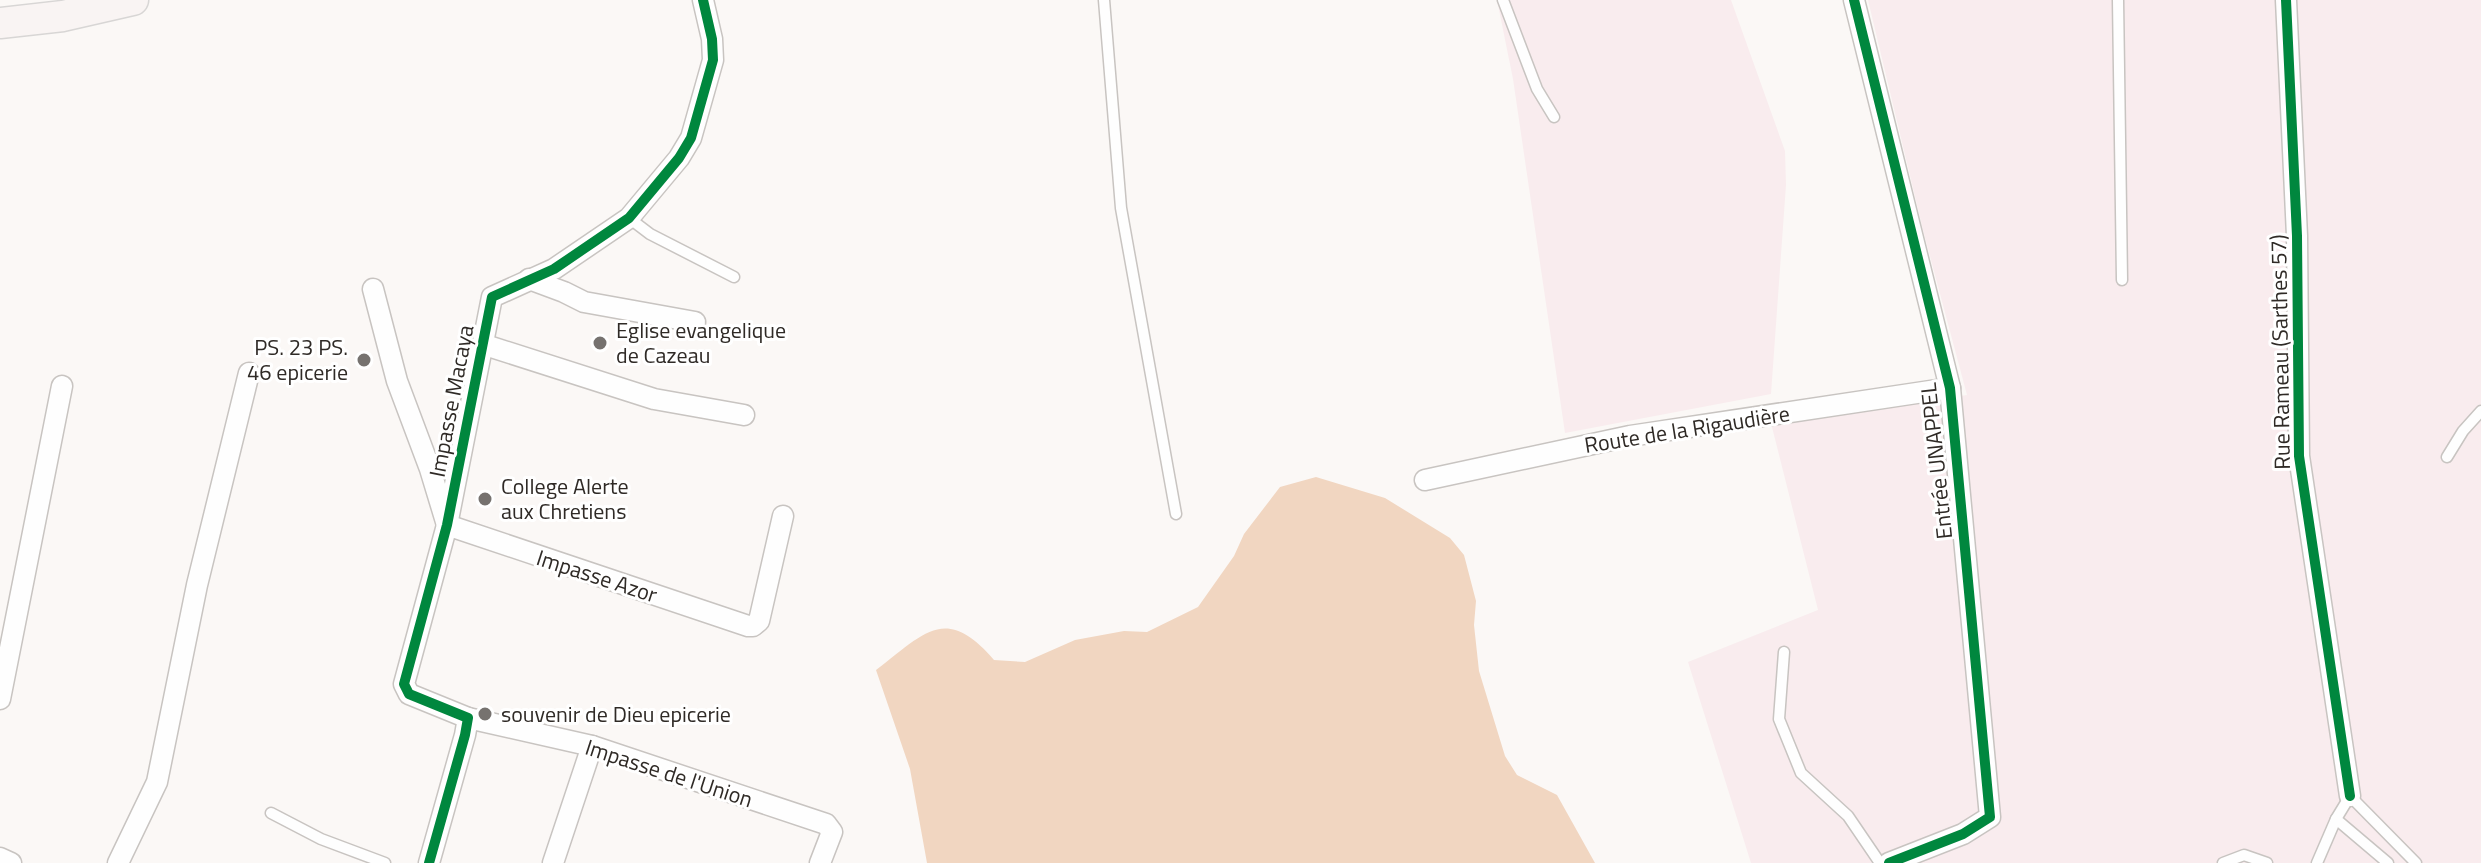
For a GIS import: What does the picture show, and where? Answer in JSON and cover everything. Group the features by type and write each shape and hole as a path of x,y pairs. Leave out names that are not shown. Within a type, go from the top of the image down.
{"main road":[{"path":"0,23 63,16 133,0"}],"street":[{"name":"Impasse Macaya","path":"468,718 409,694 404,684 447,525 492,297 554,269 629,218 679,158 691,138 713,60 712,39 703,0"},
{"name":"Entrée UNAPPEL","path":"1854,0 1950,388 1990,817 1963,834 1889,863"},
{"name":"Rue Rameau (Sarthes 57)","path":"2286,0 2297,236 2299,456 2350,796"},
{"path":"529,279 584,302 695,322"},
{"path":"373,289 397,381 447,525"},
{"path":"482,344 654,399 744,415"},
{"path":"118,863 157,782 197,585 249,373"},
{"path":"0,699 62,386"},
{"name":"Route de la Rigaudière","path":"1425,480 1630,436 1950,388"},
{"name":"Impasse Azor","path":"447,525 753,626 759,621 783,516"},
{"path":"429,863 468,718"},
{"name":"Impasse de l'Union","path":"468,718 592,746 826,824 832,832 820,863"},
{"path":"553,863 592,746"},
{"path":"0,858 11,863"}],"lane":[{"path":"1104,0 1121,208 1176,514"},
{"path":"1503,0 1537,89 1554,117"},
{"path":"2118,0 2122,280"},
{"path":"629,218 650,234 734,277"},
{"path":"2447,457 2463,431 2481,411"},
{"path":"1784,652 1779,719 1801,773 1848,816 1880,863"},
{"path":"2317,863 2350,796 2416,863"},
{"path":"271,813 321,839 385,863"},
{"path":"2336,819 2388,863"},
{"path":"2223,863 2244,855 2267,863"}],"shaded area":[{"path":"1497,0 1731,0 1785,151 1786,185 1771,394 1565,433 1513,79"},
{"path":"1868,0 2481,0 2481,863 1751,863 1688,662 1818,610 1771,423 1967,395 1923,230"},
{"path":"1316,477 1385,498 1450,538 1464,555 1476,601 1474,625 1479,671 1505,756 1517,775 1557,795 1595,863 927,863 910,769 876,670 908,645 935,630 962,632 994,660 1025,662 1075,640 1124,631 1147,632 1198,607 1234,556 1244,534 1280,487"}],"cycle path":[{"path":"429,863 468,718 409,694 404,684 447,525 492,297 554,269 629,218 679,158 691,138 713,60 712,39 703,0"},
{"path":"1854,0 1950,388 1990,817 1963,834 1889,863"},
{"path":"2286,0 2297,236 2299,456 2350,796"}],"place":[{"name":"Eglise evangelique de Cazeau","path":"600,343"},
{"name":"PS. 23 PS. 46 epicerie","path":"364,360"},
{"name":"College Alerte aux Chretiens","path":"485,499"},
{"name":"souvenir de Dieu epicerie","path":"485,714"}]}
